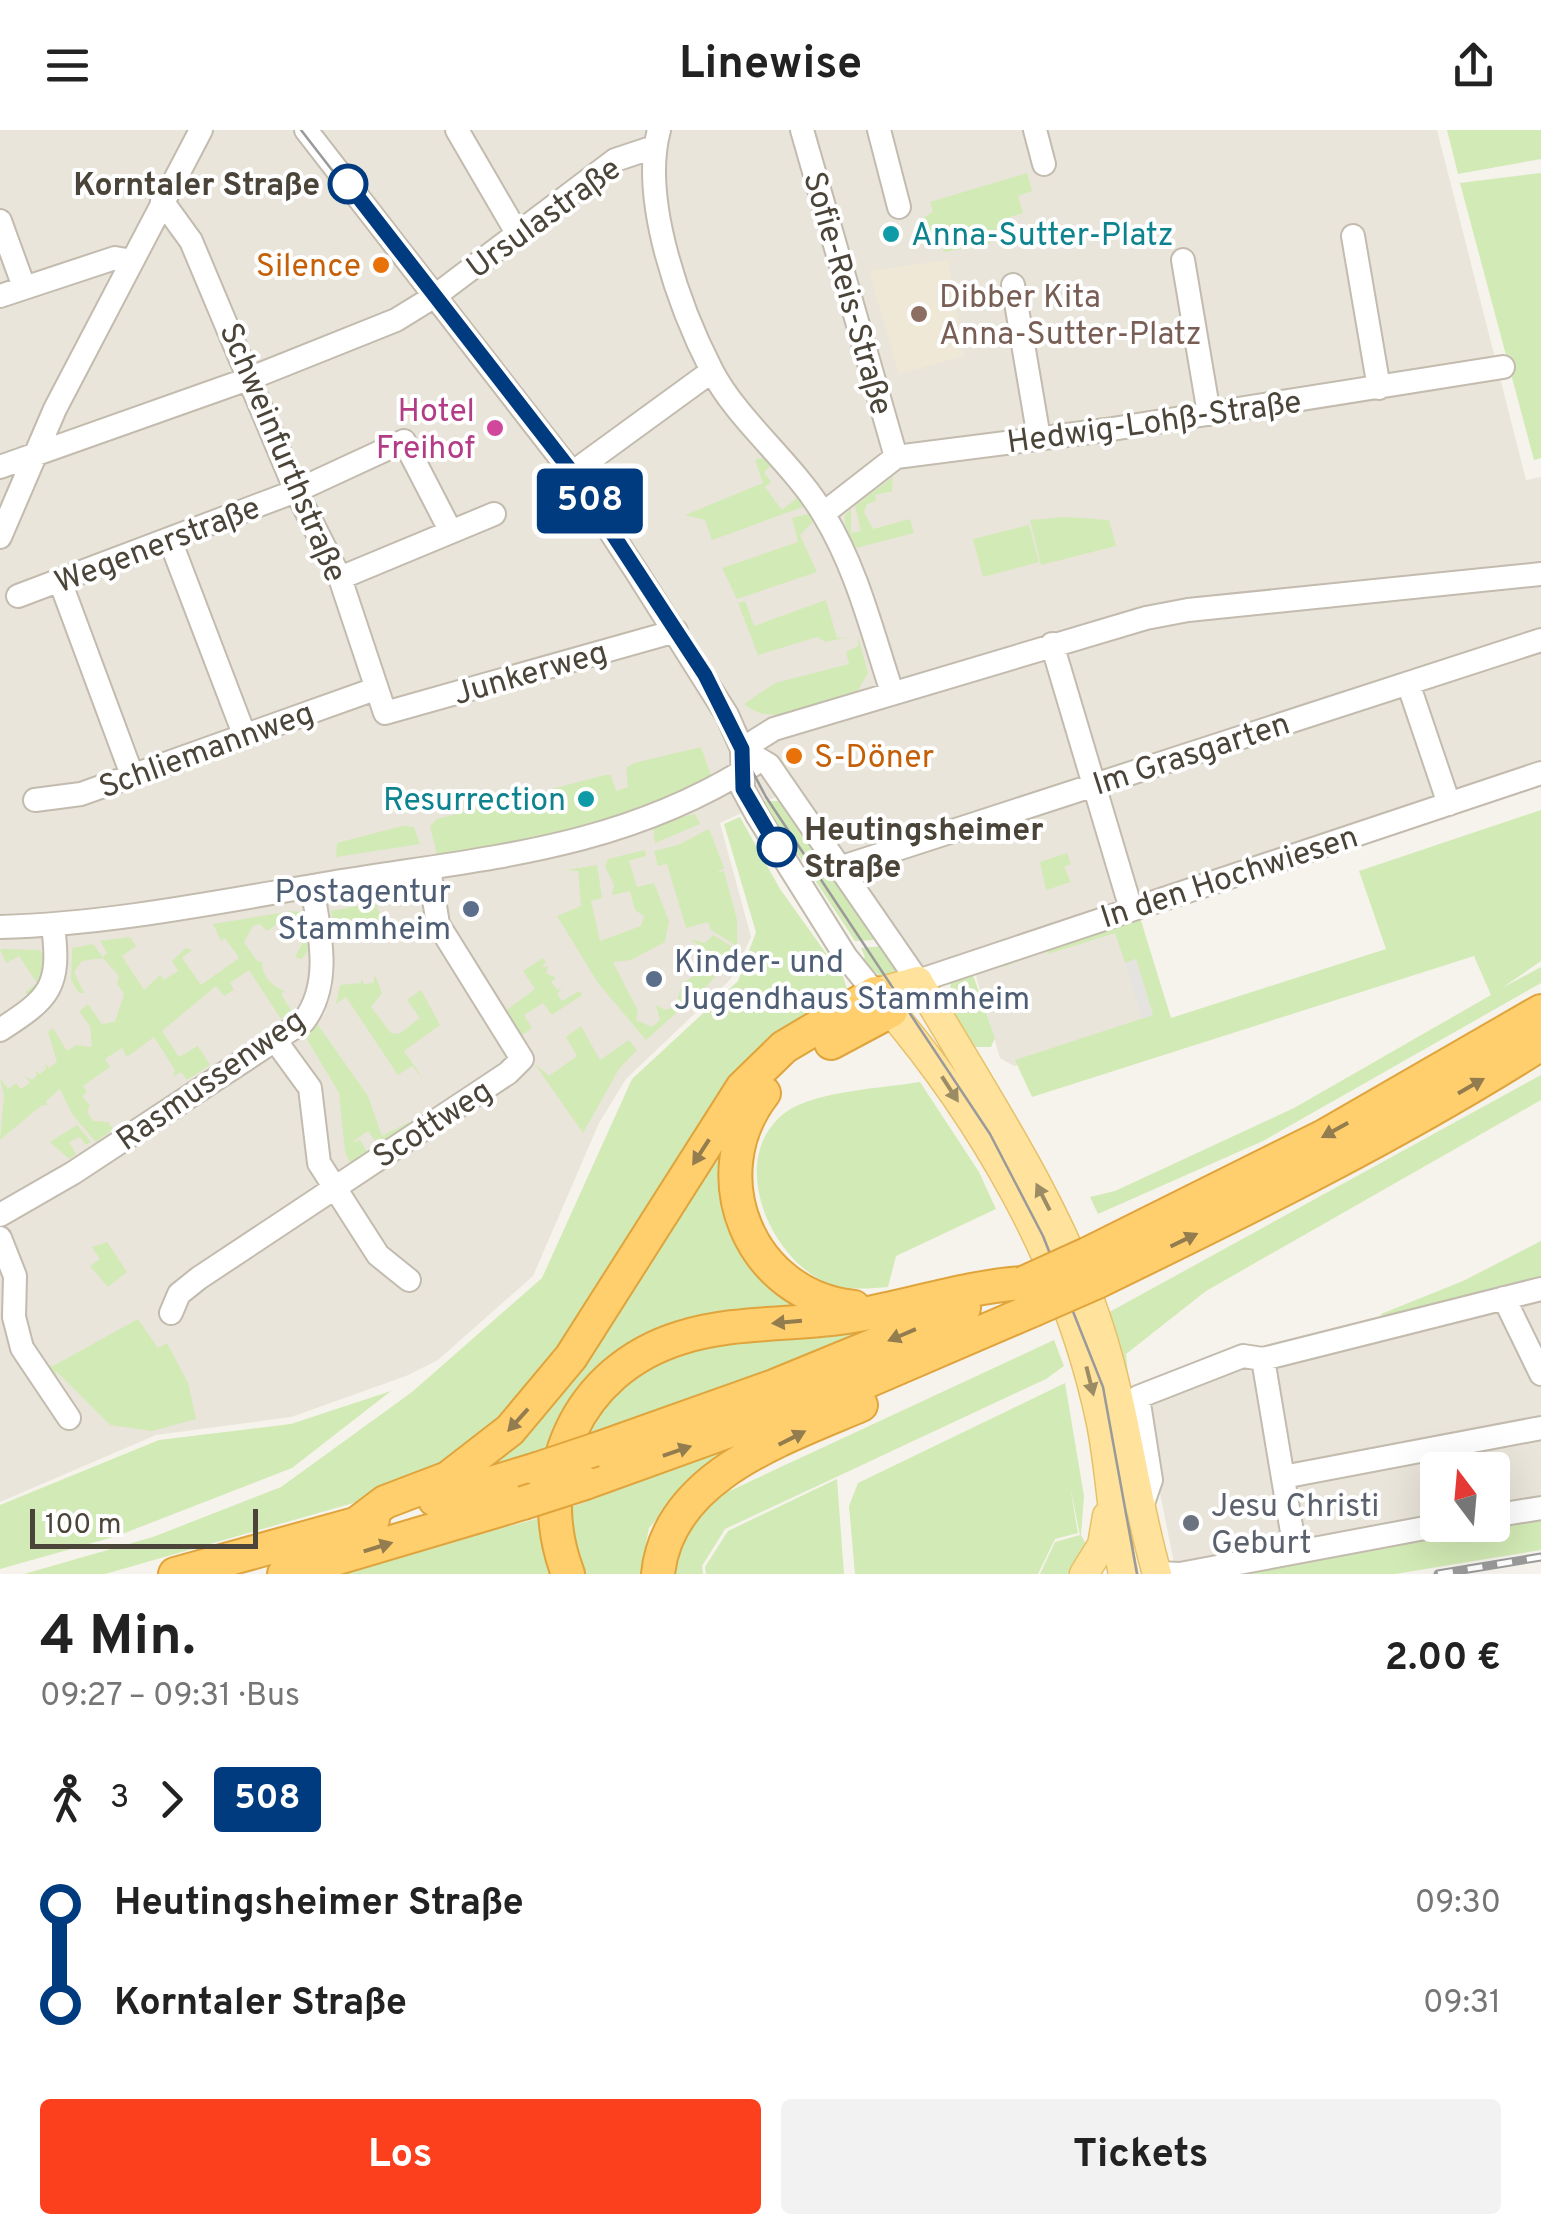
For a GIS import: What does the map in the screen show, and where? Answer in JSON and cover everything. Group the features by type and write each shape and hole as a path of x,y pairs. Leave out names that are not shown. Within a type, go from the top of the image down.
{"highway":[{"path":"883,1310 825,1302 772,1270 742,1223 734,1170 742,1129 772,1083 884,1002"},
{"path":"356,1524 385,1502 448,1478 510,1430 571,1357 742,1088 784,1047 884,1002"},
{"path":"1092,1268 1541,1011"},
{"path":"176,1574 356,1524 594,1450 1028,1296 1092,1268 1227,1219 1541,1044"},
{"path":"568,1574 558,1549 554,1478 584,1406 642,1354 680,1338 729,1326 851,1317 972,1286 1028,1296"},
{"path":"284,1574 585,1483 912,1362 1028,1296"},
{"path":"658,1574 671,1526 687,1502 714,1478 888,1394 912,1362"}],"main road":[{"path":"918,981 1014,1143 1059,1228 1104,1345 1126,1418 1157,1574 1124,1574 1102,1425 1083,1353 1030,1224 937,1069 884,1002 918,981"},
{"path":"1084,1574 1102,1544 1109,1490"}],"street":[{"path":"0,537 35,455 201,130"},
{"path":"306,130 572,472 718,699 748,760 743,789 757,815 846,958 884,1002"},
{"path":"456,130 517,233"},
{"name":"Sofie-Reis-Straße","path":"802,130 896,457"},
{"path":"879,130 899,207"},
{"path":"1034,130 1044,164"},
{"path":"657,138 660,222 670,263 712,371 824,513 851,568 892,692"},
{"name":"Ursulastraße","path":"0,467 251,378 396,320 435,296 614,160 657,138"},
{"name":"Schweinfurthstraße","path":"162,201 182,224 251,378 296,492 340,578 385,713"},
{"path":"0,221 24,286"},
{"path":"1353,236 1379,388"},
{"path":"0,296 115,258 132,261"},
{"path":"1182,260 1209,414"},
{"path":"1013,285 1039,438"},
{"name":"Hedwig-Lohß-Straße","path":"896,457 1209,414 1503,367"},
{"path":"572,472 712,371"},
{"name":"Wegenerstraße","path":"18,596 296,492 404,441 451,532"},
{"path":"824,513 896,457"},
{"path":"340,578 494,514"},
{"path":"170,540 244,734"},
{"path":"0,927 53,926 557,848 633,824 748,760 774,729 1052,644 1188,610 1541,574"},
{"path":"60,581 132,775"},
{"name":"Junkerweg","path":"385,713 676,631"},
{"name":"Im Grasgarten","path":"842,867 1541,640"},
{"path":"1052,644 1131,909"},
{"path":"1408,683 1449,804"},
{"name":"Schliemannweg","path":"35,800 81,794 375,688"},
{"path":"748,760 770,765 918,981"},
{"name":"In den Hochwiesen","path":"918,981 1541,773"},
{"name":"Scottweg","path":"171,1313 180,1294 191,1285 508,1073 522,1059 438,924 429,869"},
{"name":"Rasmussenweg","path":"0,1215 304,1021 321,989 323,968 312,886"},
{"path":"0,1030 35,1008 52,988 53,926"},
{"path":"275,1040 310,1088 319,1163 378,1254 409,1280"},
{"path":"0,1238 15,1276 11,1352 69,1418"},
{"path":"1142,1506 1151,1480 1138,1397 1243,1356 1262,1359 1541,1288"},
{"path":"1504,1298 1541,1374"},
{"path":"1262,1359 1295,1550"},
{"path":"1284,1477 1541,1428"},
{"path":"1510,1513 1541,1508"},
{"path":"1157,1574 1180,1574 1420,1529"}],"shaded area":[{"path":"0,130 1437,130 1526,480 1541,477 1541,779 1138,912 1170,1018 1014,1066 1000,1058 973,966 928,981 797,787 720,823 751,937 731,979 626,1079 599,1123 533,1276 438,1360 406,1376 291,1417 156,1435 0,1502"},
{"name":"Dibber Kita Anna-Sutter-Platz","path":"948,260 964,356 899,374 869,271"},
{"path":"1136,959 1153,1015 1142,1019 1125,963"},
{"path":"1541,1290 1541,1499 1510,1505 1510,1452 1420,1452 1420,1522 1175,1568 1141,1398 1243,1358"}],"green space":[{"path":"1447,130 1541,130 1541,159 1458,174"},
{"path":"1027,173 1032,191 1018,196 1023,213 1007,218 1009,228 989,232 990,244 944,252 940,239 931,240 920,232 921,219 933,212 930,202"},
{"path":"1541,173 1541,458 1534,460 1460,183"},
{"path":"765,457 772,465 764,472 771,482 765,487 782,510 797,498 803,507 712,540 705,520 685,515 763,483 755,460"},
{"path":"893,477 892,491 875,495 876,501 867,504 864,512 873,529 910,519 914,533 856,548 845,525 845,515 851,509 851,533 861,531 855,506"},
{"path":"808,514 813,522 800,535 817,572 737,599 722,568 798,542 792,518"},
{"path":"1030,520 1109,520 1116,546 1041,565"},
{"path":"1029,525 1039,562 983,577 973,539"},
{"path":"826,600 837,638 851,636 826,642 817,637 758,655 738,603 745,601 754,626"},
{"path":"858,636 868,673 857,692 784,714 756,711 744,704 775,683 849,664 846,652 858,646"},
{"path":"701,747 711,775 650,810 643,807 555,837 437,855 430,826 437,819 605,775 611,775 616,791 628,787 626,768 634,763"},
{"path":"763,801 782,801 874,940 855,941"},
{"path":"1541,810 1541,961 1502,988 1541,967 1541,983 1263,1141 1098,1214 1090,1197 1115,1191 1294,1108 1491,995 1474,956 1032,1097 1015,1060 1153,1015 1136,959 1125,963 1115,933 1048,954 1046,950 1004,967 996,965 1138,911 1171,1018 1386,949 1359,871"},
{"path":"695,814 700,824 655,843 653,824"},
{"path":"740,817 780,889 833,963 840,967 849,995 824,1014 544,1377 476,1451 392,1492 105,1574 24,1574 153,1537 281,1487 412,1392 542,1278 632,1079 738,981 756,932 724,824"},
{"path":"402,826 414,827 420,844 336,857 337,843"},
{"path":"709,829 724,868 716,873 724,871 737,920 737,946 711,930 708,922 686,928 667,864 658,866 654,851 678,845"},
{"path":"645,850 646,856 629,861 637,887 654,883 669,921 665,942 631,960 613,962 638,1011 636,1020 652,1027 660,1020 656,1005 665,1010 675,1007 682,984 711,964 711,953 690,939 705,943 713,935 736,949 710,983 646,1040 598,983 557,916 581,906 578,871 566,870 597,865 602,898 591,901 600,941 641,926 644,916 635,910 630,891 612,895 614,885 605,866 608,859"},
{"path":"1067,853 1071,864 1064,867 1071,882 1046,890 1040,862"},
{"path":"376,902 382,923 369,925 369,930 385,928 387,940 358,941 355,931 341,934 342,941 336,942 331,911"},
{"path":"301,912 308,951 302,959 295,957 302,944 288,924 279,923 267,931 260,924 253,926 244,942 257,961 262,962 269,980 285,991 281,994 292,1012 281,1019 249,970 230,983 234,990 224,996 216,986 162,1031 179,1057 198,1046 210,1065 187,1080 181,1072 173,1077 175,1070 154,1037 127,1057 122,1048 105,1059 110,1067 83,1086 87,1092 82,1096 90,1106 87,1112 93,1121 108,1122 113,1129 96,1142 72,1114 60,1089 46,1101 48,1105 42,1105 0,1140 4,1096 0,1078 8,1089 16,1083 21,1089 30,1083 25,1076 32,1080 37,1075 34,1070 40,1074 46,1069 45,1063 49,1068 57,1062 48,1032 53,1028 67,1051 76,1045 92,1047 90,1026 79,1011 88,1004 102,1024 115,1022 124,994 117,984 119,976 103,958 82,961 74,972 84,993 79,993 71,980 72,948 93,944 103,957 107,953 100,941 130,937 136,946 122,956 144,990 160,975 164,980 178,971 172,961 186,948 192,950 182,958 201,985 239,958 225,938 221,941 213,924"},
{"path":"883,946 897,964 896,972 881,977 862,960 865,957 861,948"},
{"path":"0,949 40,950 43,969 40,980 29,997 25,992 37,983 19,956 6,963"},
{"path":"543,958 546,963 541,966 548,967 546,973 556,978 551,982 557,990 562,988 557,994 562,1001 579,991 582,995 552,1015 543,1003 524,1015 532,1028 520,1037 504,1012 535,989 523,971"},
{"path":"375,975 382,993 371,1007 391,1033 399,1034 420,1018 407,1000 421,990 440,1025 404,1051 424,1080 412,1066 398,1075 346,997 336,1004 340,985 361,983 362,978 364,984 373,983"},
{"path":"973,975 995,1038 991,1047 975,1047 948,1004 951,982"},
{"path":"318,1025 368,1096 382,1136 409,1122 412,1128 378,1147 380,1138 375,1141 368,1131 351,1143 360,1140 369,1155 352,1166 345,1152 339,1093 306,1033"},
{"path":"581,1026 600,1060 629,1040 637,1050 619,1069 583,1133 534,1063 549,1076 577,1056 566,1037"},
{"path":"1541,1075 1541,1100 1206,1291 1126,1354 1130,1395 1104,1315"},
{"path":"920,1082 979,1172 996,1209 896,1256 888,1287 862,1289 829,1284 802,1267 784,1248 761,1202 759,1153 768,1131 786,1112 814,1099"},
{"path":"733,1121 727,1192 735,1237 746,1255 764,1272 822,1314 634,1345 579,1388 549,1447 476,1475"},
{"path":"77,1125 91,1142 86,1145 80,1137 69,1142 76,1154 69,1159 50,1142"},
{"path":"1541,1241 1541,1285 1384,1324 1381,1314 1463,1281"},
{"path":"107,1242 127,1272 108,1287 90,1266 100,1259 92,1247"},
{"path":"138,1319 158,1348 167,1343 188,1383 196,1419 152,1431 110,1425 55,1370 62,1392 42,1363 53,1366"},
{"path":"911,1320 581,1439 616,1388 643,1369 676,1354 755,1336"},
{"path":"1054,1340 1064,1366 1046,1379 725,1529 702,1566 703,1574 672,1574 687,1524 723,1494"},
{"path":"1065,1383 1084,1496 1081,1535 1092,1555 1072,1574 1040,1574 1055,1542 1080,1535 1070,1486 1078,1533 1055,1539 1038,1574 855,1574 849,1506 858,1483"},
{"path":"391,1391 292,1468 117,1536 0,1569 0,1505 159,1440 291,1424"},
{"path":"778,1431 693,1478 649,1528 640,1574 577,1574 566,1509"},
{"path":"837,1479 844,1574 706,1574 705,1567 728,1531"},
{"path":"547,1516 558,1574 334,1574"},
{"path":"1541,1518 1541,1550 1395,1574 1246,1574 1420,1541 1510,1542 1510,1524"}],"tram line":[{"path":"301,130 568,475 703,678 766,797 990,1134 1043,1236 1103,1387 1137,1574"}],"railway":[{"path":"1438,1574 1541,1557"}],"bus line":[{"name":"508","path":"348,184 572,472 705,675 742,749 743,789 777,847"}],"place":[{"name":"Korntaler Straße","path":"348,184"},
{"name":"Anna-Sutter-Platz","path":"891,234"},
{"name":"Silence","path":"381,265"},
{"name":"Dibber Kita Anna-Sutter-Platz","path":"919,314"},
{"name":"Hotel Freihof","path":"495,428"},
{"name":"S-Döner","path":"794,756"},
{"name":"Resurrection","path":"586,799"},
{"name":"Heutingsheimer Straße","path":"777,847"},
{"name":"Postagentur Stammheim","path":"471,909"},
{"name":"Kinder- und Jugendhaus Stammheim","path":"654,979"},
{"name":"Jesu Christi Geburt","path":"1191,1523"}]}
